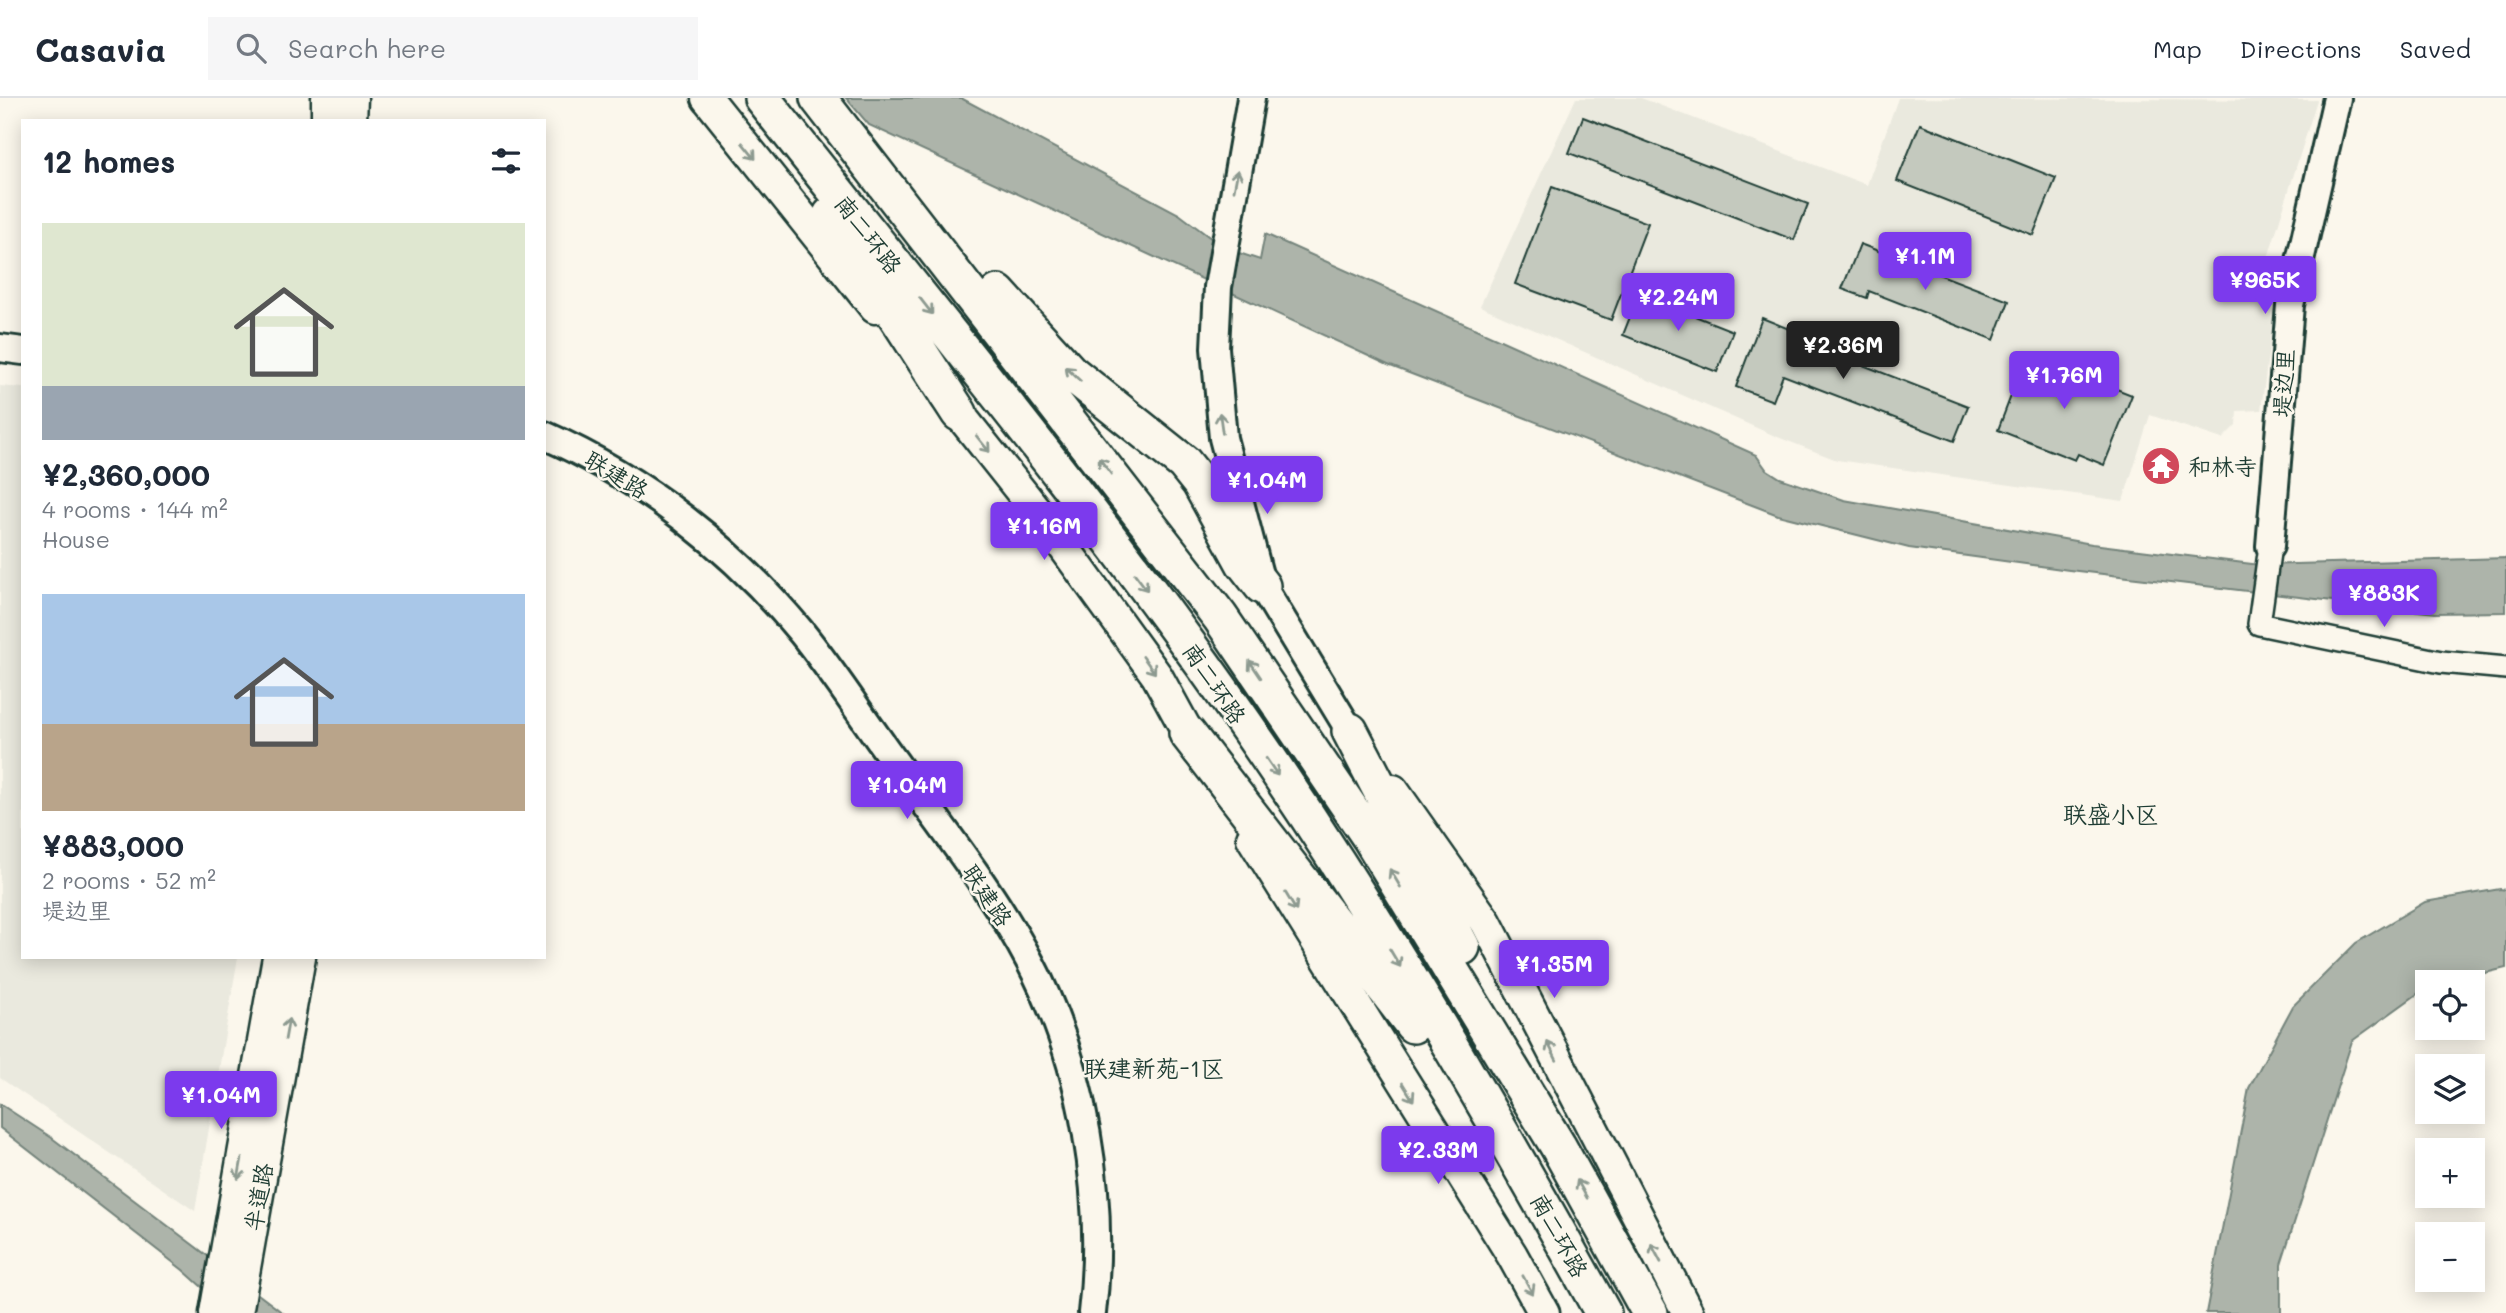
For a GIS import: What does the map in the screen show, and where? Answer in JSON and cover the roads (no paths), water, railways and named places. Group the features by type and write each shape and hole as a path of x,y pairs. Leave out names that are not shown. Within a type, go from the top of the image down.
{"highway":[{"name":"南二环路","path":"762,98 1184,639 1335,859 1520,1163 1603,1313"},
{"path":"819,100 946,231 1070,372 1184,463 1200,483 1244,563 1262,586"},
{"name":"南二环路","path":"819,100 1220,617 1371,839 1558,1146 1650,1313"},
{"path":"784,125 843,237 959,413"},
{"path":"1350,731 1461,945 1558,1146"},
{"path":"1187,733 1520,1163"}],"main road":[{"path":"327,98 327,119"},
{"path":"351,119 352,98"},
{"path":"707,98 1051,527 1157,676 1187,733 1371,1034 1512,1255 1544,1313"},
{"path":"1350,731 1486,922 1688,1313"},
{"name":"半道路","path":"215,1313 278,959"},
{"name":"半道路","path":"237,1313 300,959"}],"street":[{"path":"1251,98 1218,287 1215,348 1223,438 1262,586 1350,731"},
{"name":"堤边里","path":"2270,546 2290,305 2337,98"},
{"path":"0,348 21,351"},
{"name":"联建路","path":"546,436 595,458 663,502 714,544 784,613 819,656 991,897 1040,982 1059,1031 1079,1106 1094,1198 1092,1313"},
{"path":"2270,546 2259,624 2441,662 2506,668"}],"place":[{"name":"和林寺","path":"2161,466"}],"district":[{"name":"联盛小区","path":"2111,813"},
{"name":"联建新苑-1区","path":"1154,1067"}]}
